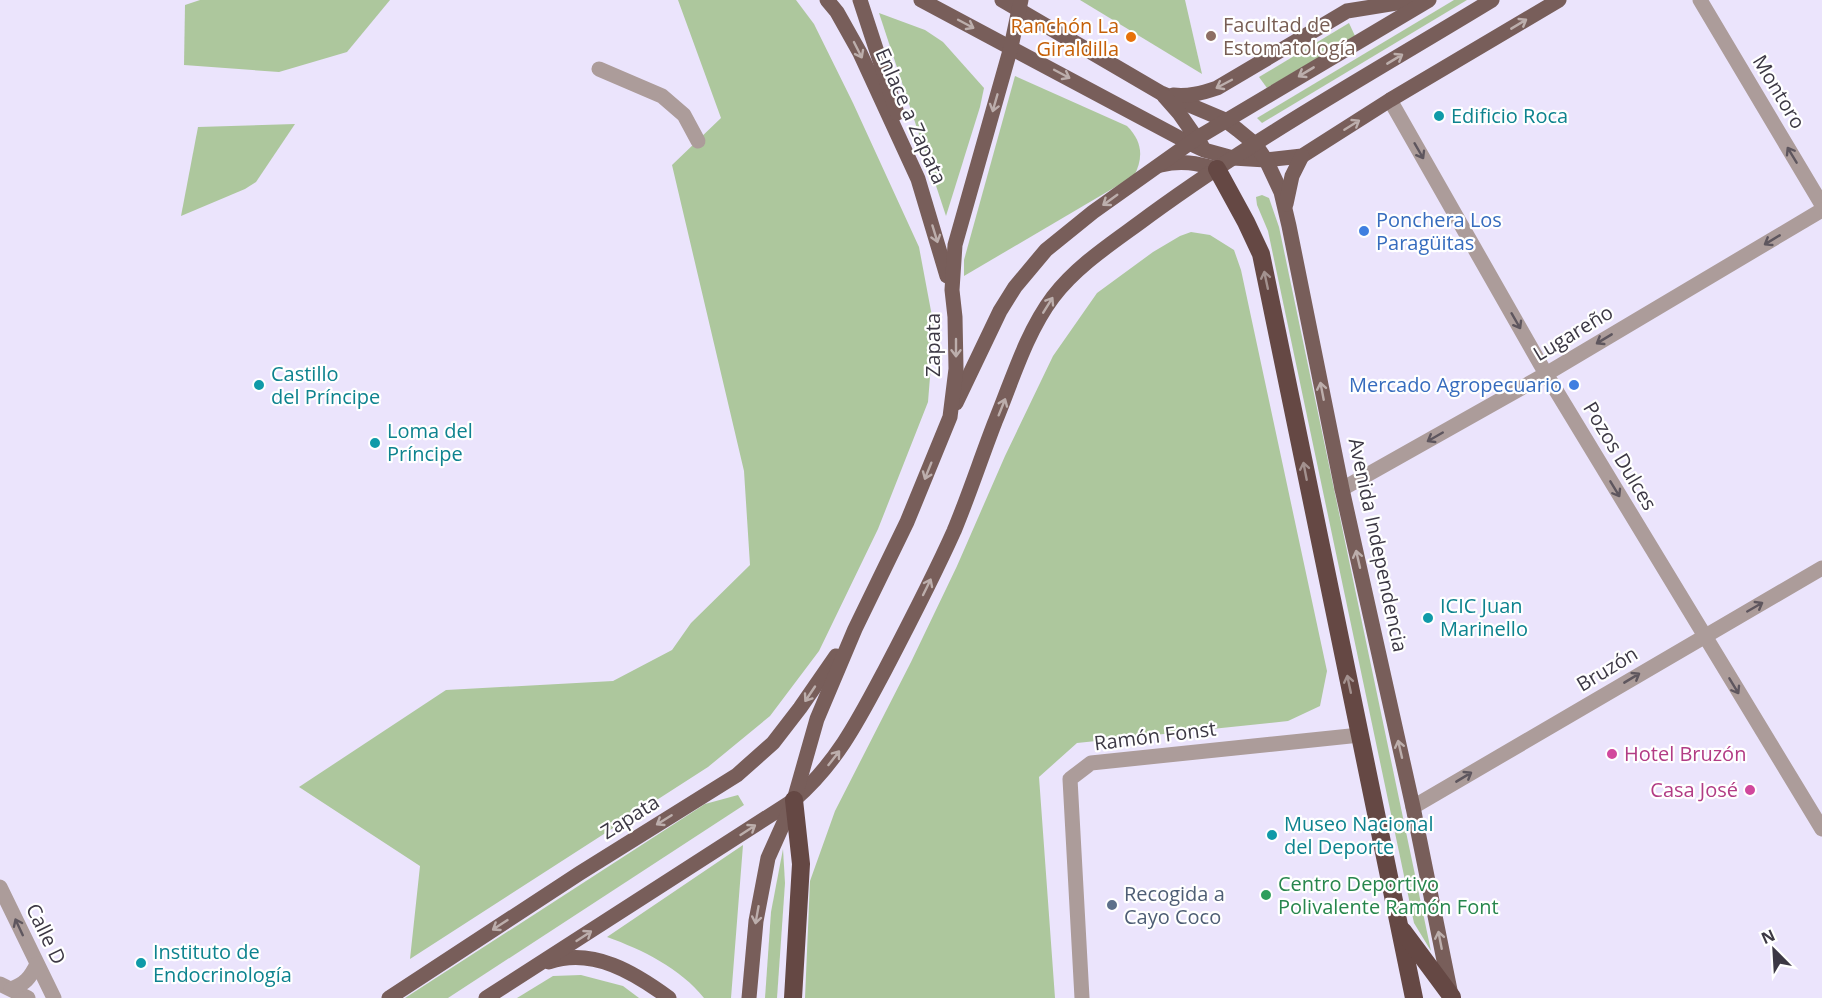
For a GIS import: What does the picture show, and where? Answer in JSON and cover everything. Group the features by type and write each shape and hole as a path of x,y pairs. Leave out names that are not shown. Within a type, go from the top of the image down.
{"highway":[{"path":"1217,169 1261,254 1414,998"},
{"path":"793,998 801,864 794,800"},
{"path":"1399,926 1452,998"}],"main road":[{"name":"Enlace a Zapata","path":"828,0 860,53 918,179 951,290"},
{"path":"860,0 918,179"},
{"path":"921,0 1196,143 1233,158 1266,160 1302,156 1390,100 1559,0"},
{"path":"1002,0 1020,4 1161,93 1179,112 1196,143 1217,169"},
{"path":"1161,93 1184,96 1217,88 1347,11 1415,0"},
{"path":"950,417 1000,311 1035,261 1067,233 1157,166 1196,143 1225,120 1429,0"},
{"path":"486,998 794,800 816,781 845,743 902,639 954,530 1036,325 1053,297 1084,264 1233,158 1492,0"},
{"name":"Zapata","path":"749,998 756,921 768,858 794,800 817,719 855,629 907,522 950,417 956,369 955,317 951,290 955,244 1011,47 1020,4"},
{"name":"Avenida Independencia","path":"1161,93 1225,120 1255,144 1266,160 1281,192 1342,489 1413,807 1452,998"},
{"path":"1286,213 1288,189 1294,170 1302,156"},
{"path":"1157,166 1188,162 1217,169"},
{"name":"Zapata","path":"389,998 580,873 737,775 772,743 800,708 855,629"},
{"path":"535,967 559,959 599,960 613,964 644,980 669,998"}],"street":[{"path":"1347,11 1363,0"},
{"name":"Montoro","path":"1700,0 1822,208"},
{"path":"599,69 662,96 684,115 698,141"},
{"name":"Pozos Dulces","path":"1390,100 1546,374 1822,829"},
{"name":"Lugareño","path":"1342,489 1546,374 1822,208"},
{"name":"Bruzón","path":"1413,807 1822,568"},
{"name":"Ramón Fonst","path":"1082,998 1070,779 1091,763 1360,735"},
{"name":"Calle D","path":"0,887 54,998"},
{"path":"5,987 25,984 37,964"},
{"path":"5,987 28,998"}],"green space":[{"path":"200,0 390,0 347,52 279,72 184,65 185,5"},
{"path":"678,0 796,0 814,24 919,247 934,327 928,402 878,529 819,651 770,716 708,767 410,959 420,866 299,787 446,690 613,681 672,650 691,623 750,565 744,471 672,165 721,118"},
{"path":"1080,0 1185,0 1202,74"},
{"path":"1454,0 1467,0 1262,123 1257,118"},
{"path":"879,13 925,30 943,42 984,88 946,216"},
{"path":"1349,23 1355,36 1267,88 1259,77"},
{"path":"1015,76 1127,126 1138,143 1139,162 1134,176 964,276 964,260"},
{"path":"295,124 256,182 245,189 181,216 198,127"},
{"path":"1262,195 1269,198 1279,227 1431,951 1414,923 1268,231 1257,205 1256,197"},
{"path":"1191,232 1210,235 1234,250 1241,270 1327,671 1320,706 1288,721 1077,743 1039,777 1055,998 805,998 810,881 835,811 957,566 1005,456 1053,356 1097,293 1153,252"},
{"path":"738,795 744,805 448,998 405,998 705,804"},
{"path":"743,845 731,998 704,998 684,978 660,961 607,937"},
{"path":"783,849 785,883 777,998 765,998 771,912"},
{"path":"581,975 623,986 639,998 517,998 553,976"}],"place":[{"name":"Facultad de Estomatología","path":"1211,36"},
{"name":"Ranchón La Giraldilla","path":"1131,37"},
{"name":"Edificio Roca","path":"1439,116"},
{"name":"Ponchera Los Paragüitas","path":"1364,231"},
{"name":"Castillo del Príncipe","path":"259,385"},
{"name":"Mercado Agropecuario","path":"1574,385"},
{"name":"Loma del Príncipe","path":"375,443"},
{"name":"ICIC Juan Marinello","path":"1428,618"},
{"name":"Hotel Bruzón","path":"1612,754"},
{"name":"Casa José","path":"1750,790"},
{"name":"Museo Nacional del Deporte","path":"1272,835"},
{"name":"Centro Deportivo Polivalente Ramón Font","path":"1266,895"},
{"name":"Recogida a Cayo Coco","path":"1112,905"},
{"name":"Instituto de Endocrinología","path":"141,963"}]}
